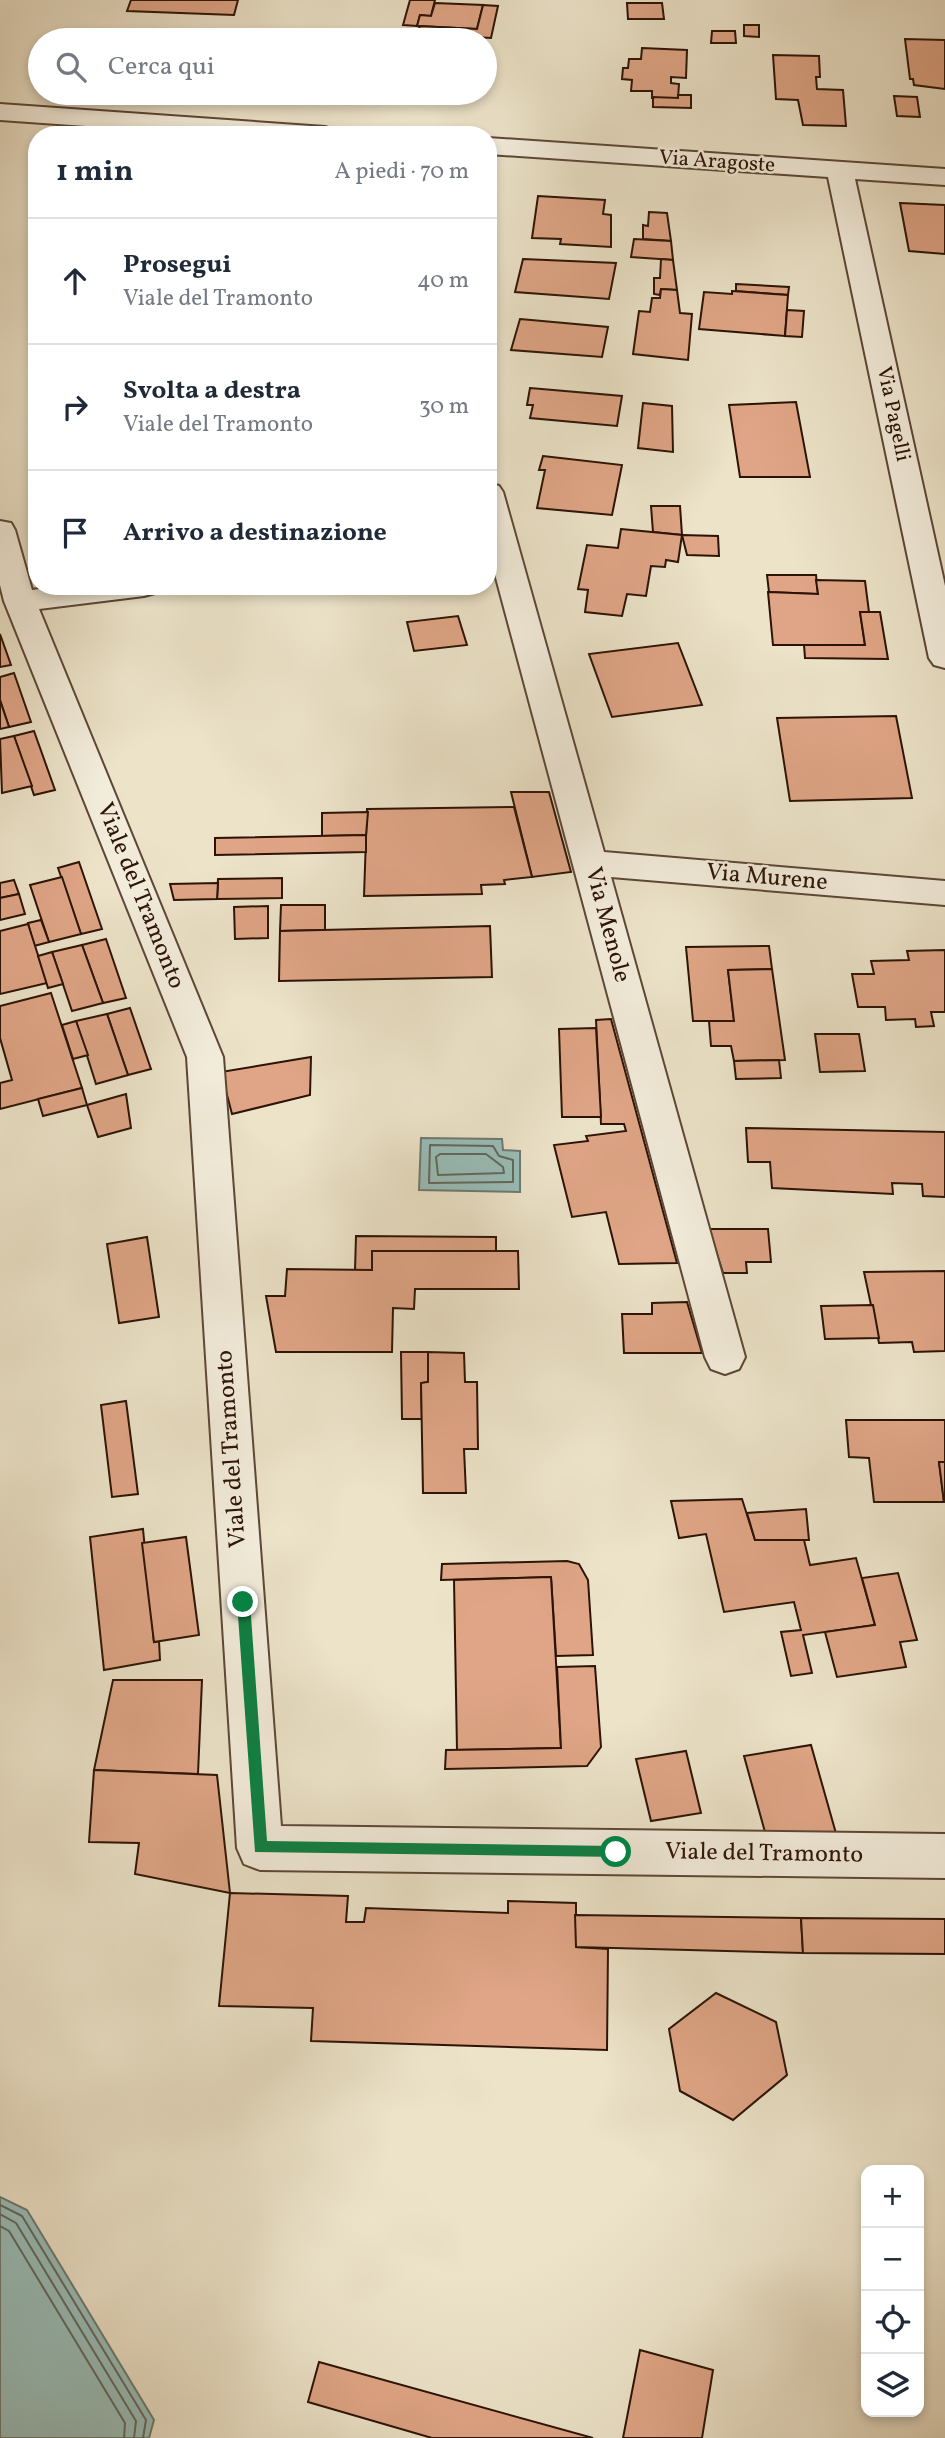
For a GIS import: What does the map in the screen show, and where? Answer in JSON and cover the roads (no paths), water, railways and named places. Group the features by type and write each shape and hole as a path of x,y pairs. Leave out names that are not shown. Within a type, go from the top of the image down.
{"street":[{"path":"0,112 198,126"},
{"name":"Via Aragoste","path":"497,147 945,177"},
{"name":"Via Pagelli","path":"840,171 945,658"},
{"name":"Viale del Tramonto","path":"0,530 20,601 205,1057 260,1848 945,1856"},
{"name":"Via Menole","path":"497,550 590,863 725,1357"},
{"path":"20,601 70,595"},
{"name":"Via Murene","path":"590,863 945,893"}],"water":[{"path":"421,1138 502,1139 503,1150 520,1151 520,1192 419,1190"},
{"path":"0,2197 27,2210 154,2420 149,2438 0,2438"}]}
